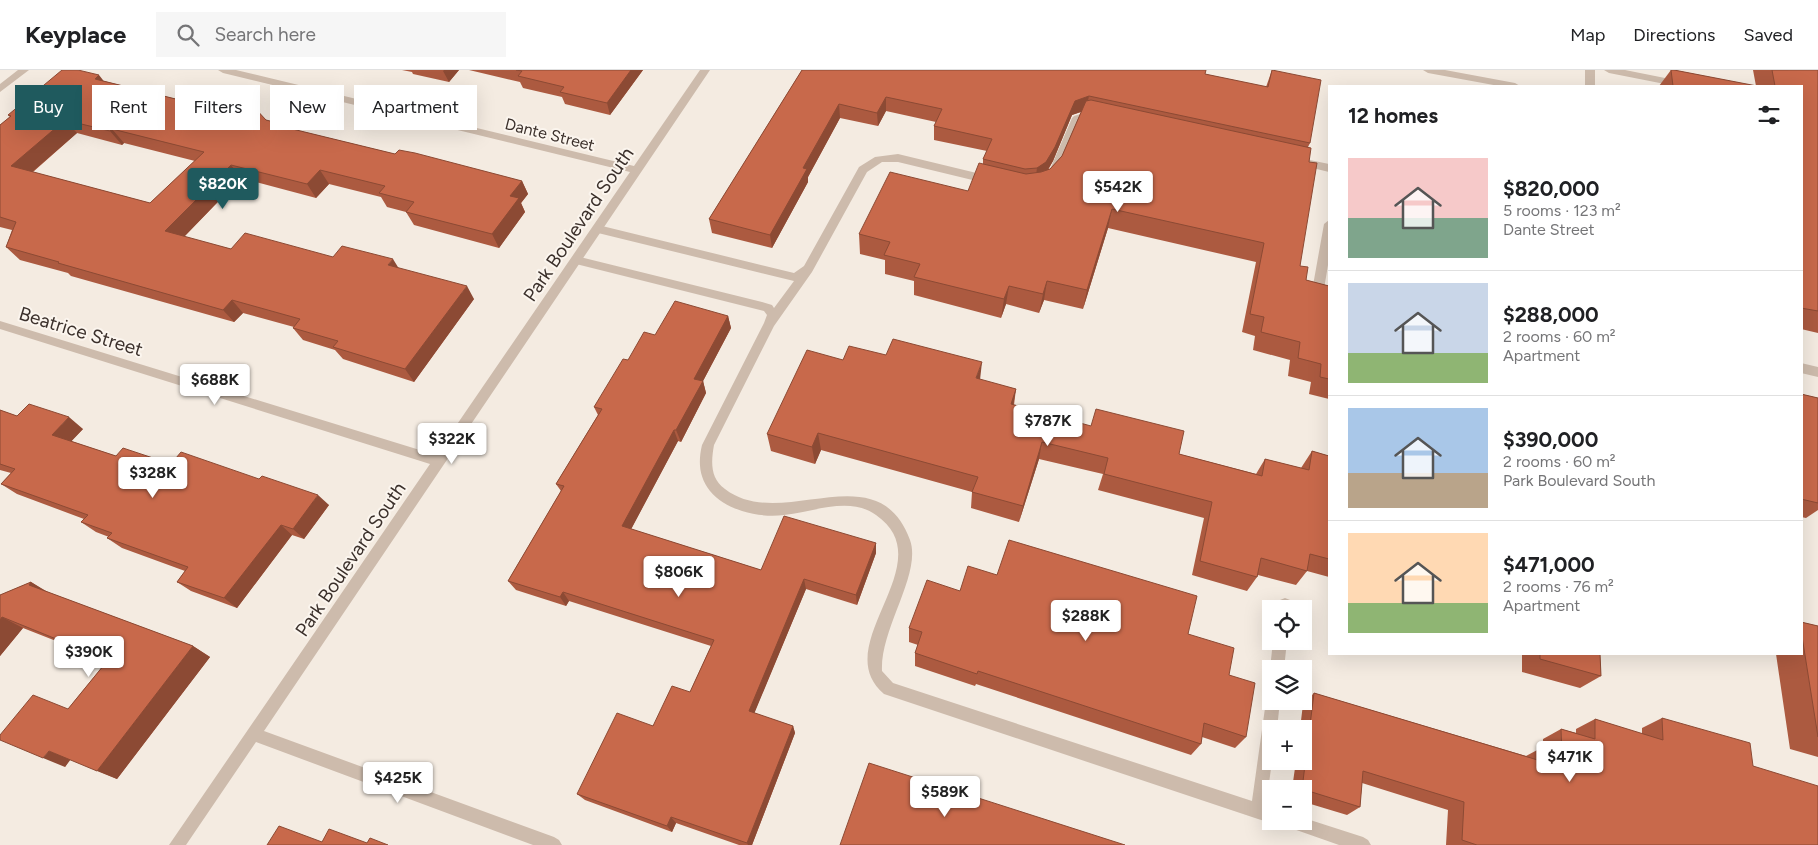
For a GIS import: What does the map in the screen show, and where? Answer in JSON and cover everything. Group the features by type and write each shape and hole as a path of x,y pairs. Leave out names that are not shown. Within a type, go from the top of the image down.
{"street":[{"path":"0,90 24,70"},
{"name":"Dante Street","path":"223,70 637,170"},
{"name":"Park Boulevard South","path":"177,845 705,70"},
{"path":"1428,70 1510,85"},
{"path":"1590,70 1590,85"},
{"path":"1609,70 1685,85"},
{"path":"1044,184 1052,175 1076,118 1087,115 1107,119"},
{"path":"1003,183 898,158 884,157 871,161 862,170 808,269 770,323 708,445 704,458 706,474 716,490 728,498 758,509 775,510 843,500 874,507 886,514 894,523 903,539 906,558 905,568 876,647 875,669 877,677 882,684 896,693 1262,812"},
{"path":"1290,160 1328,168"},
{"path":"598,228 788,276 799,276 808,269"},
{"path":"1328,230 1318,291 1328,296"},
{"path":"576,260 762,306 770,310 772,314 770,323"},
{"name":"Beatrice Street","path":"0,325 438,461"},
{"path":"1803,368 1818,372"},
{"path":"1267,780 1271,710"},
{"path":"253,734 554,845"},
{"path":"1312,828 1363,845"}],"building":[{"path":"62,70 78,70 99,75 95,79 119,85 92,85 92,127 82,124 82,85 44,85"},
{"path":"516,70 631,70 607,103 560,92 564,87 518,76 522,71"},
{"path":"802,70 1206,70 1205,74 1268,87 1272,70 1321,80 1310,143 1089,96 1075,101 1055,147 1046,162 1037,168 1025,169 983,159 992,139 934,126 942,109 886,97 877,113 839,104 803,168 807,169 770,235 709,219"},
{"path":"1671,70 1752,85 1673,85"},
{"path":"1772,70 1818,70 1818,311 1803,308 1803,85 1775,85"},
{"path":"165,96 175,99 175,130 260,130 260,114 266,120 270,121 270,130 296,130 395,154 399,150 415,153 522,181 510,196 519,198 492,234 406,212 414,202 379,193 385,186 320,170 307,184 231,165 165,231 231,249 245,233 333,257 342,246 393,259 388,265 467,286 405,369 333,347 338,341 293,328 300,319 232,300 223,310 6,247 16,222 0,217 0,125 11,116 8,115 15,109 15,130 53,130 11,166 150,203 204,152 116,130 165,130"},
{"path":"1091,100 1311,148 1309,162 1317,163 1300,266 1308,267 1306,280 1328,286 1328,379 1320,377 1321,364 1298,358 1300,342 1261,332 1264,317 1250,314 1264,243 1112,209 1087,290 1047,281 1043,294 1009,286 1004,299 914,277 920,264 884,255 890,242 859,234 890,172 968,191 979,163 1026,174 1050,169 1062,156 1086,101"},
{"path":"675,301 728,316 694,379 703,381 622,526 761,570 784,516 876,543 856,595 804,579 749,711 793,726 747,843 671,817 667,826 577,794 617,713 653,726 672,686 690,692 714,640 563,592 560,597 508,581 564,486 556,484 602,409 594,407 623,359 628,360 644,332 655,335"},
{"path":"893,339 982,362 976,378 1016,389 1011,404 1091,426 1096,409 1184,431 1179,454 1262,476 1265,459 1309,470 1312,451 1328,456 1328,559 1310,554 1307,571 1261,558 1257,577 1200,561 1212,502 1104,474 1108,458 1042,442 1023,506 972,492 978,477 818,433 812,447 767,434 807,350 843,360 849,346 886,355"},
{"path":"1803,394 1818,398 1818,503 1803,499"},
{"path":"29,404 69,417 52,435 116,456 123,448 171,464 181,452 259,479 262,476 318,495 293,529 281,525 224,598 177,582 188,567 107,538 112,533 81,522 88,515 1,484 15,469 0,464 0,410 17,416"},
{"path":"1009,540 1197,596 1188,634 1234,648 1229,675 1255,683 1246,737 1204,723 1201,744 978,671 977,674 915,653 922,632 909,628 927,580 960,591 968,566 997,575"},
{"path":"31,582 29,585 193,646 97,771 49,751 43,758 0,740 0,735 33,695 68,709 108,660 2,617 0,620 0,595"},
{"path":"1803,622 1818,626 1818,737 1803,643"},
{"path":"1540,655 1600,655 1601,676 1540,659"},
{"path":"1314,693 1541,761 1541,748 1562,755 1561,729 1595,739 1595,719 1663,740 1662,718 1750,743 1753,766 1818,786 1818,845 1477,845 1462,840 1464,802 1363,771 1360,807 1312,792 1312,780 1303,780 1304,770 1312,770 1312,709"},
{"path":"869,763 1125,845 840,845"},
{"path":"279,826 322,842 329,829 367,843 370,838 388,845 267,845"}]}
